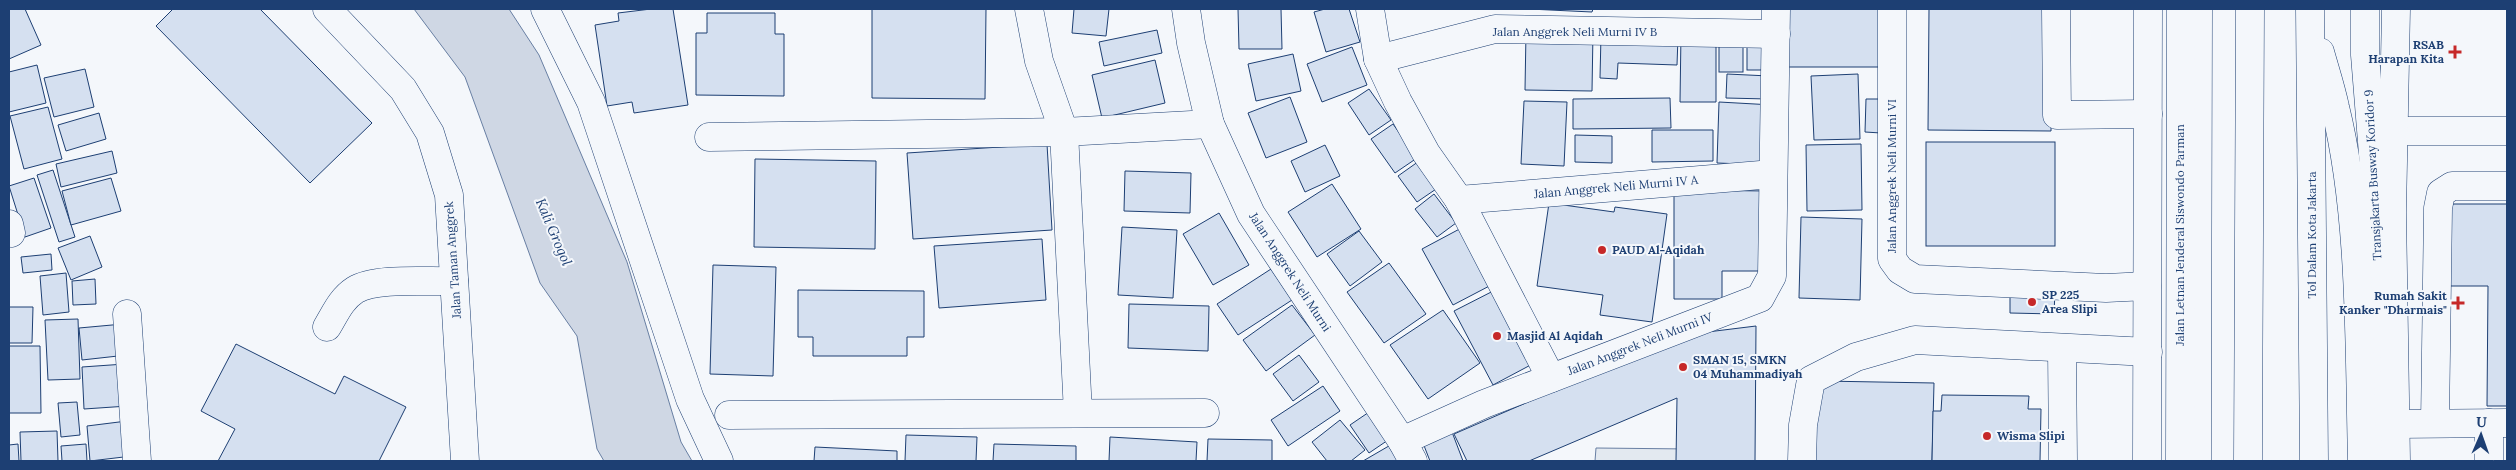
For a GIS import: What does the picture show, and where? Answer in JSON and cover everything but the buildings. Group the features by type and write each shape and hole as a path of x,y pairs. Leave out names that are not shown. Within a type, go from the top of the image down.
{"main road":[{"name":"Jalan Taman Anggrek","path":"327,9 402,88 430,133 449,195 466,461"},
{"path":"546,9 591,102 690,398 719,461"},
{"path":"1029,9 1039,61 1064,132 1078,413"},
{"name":"Jalan Anggrek Neli Murni","path":"1186,9 1191,43 1210,124 1251,214 1408,451"},
{"path":"1370,9 1378,59 1398,102 1426,153 1459,200 1551,378"},
{"name":"Jalan Anggrek Neli Murni VI","path":"1892,9 1892,259 1900,270 1914,279 2106,288 2147,286"},
{"path":"2056,9 2057,115 2148,114"},
{"path":"2146,461 2148,352 2148,9"},
{"name":"Jalan Letnan Jenderal Siswondo Parman","path":"2180,461 2181,9"},
{"path":"2197,461 2198,9"},
{"path":"2248,461 2250,9"},
{"name":"Transjakarta Busway Koridor 9","path":"2365,9 2365,55 2377,204 2381,461"},
{"path":"2396,9 2392,212 2396,461"},
{"path":"2310,14 2336,107 2347,171 2359,327 2362,461"},
{"name":"Tol Dalam Kota Jakarta","path":"2310,14 2314,461"},
{"name":"Jalan Anggrek Neli Murni IV B","path":"1378,59 1495,19 1776,21"},
{"name":"Jalan Anggrek Neli Murni IV","path":"1408,451 1484,404 1760,298 1772,276 1776,21"},
{"path":"709,137 1064,132 1210,124"},
{"path":"2394,131 2507,131"},
{"name":"Jalan Anggrek Neli Murni IV A","path":"1459,200 1774,174"},
{"path":"2435,423 2438,208 2441,193 2452,186 2507,186"},
{"path":"327,327 342,301 355,290 376,284 454,281"},
{"path":"127,314 137,461"},
{"path":"1802,461 1803,425 1811,380 1856,357 1915,340 2148,352"},
{"path":"2062,349 2063,461"},
{"path":"729,414 1205,413"},
{"path":"2396,424 2498,423 2489,461"}],"shaded area":[{"path":"1596,448 1690,449 1690,461 1595,461"}],"water":[{"name":"Kali Grogol","path":"414,9 509,9 539,55 627,262 681,442 692,461 604,461 597,449 577,336 540,283 465,77"}],"place":[{"name":"RSAB Harapan Kita","path":"2455,52"},
{"name":"PAUD Al-Aqidah","path":"1602,250"},
{"name":"SP 225 Area Slipi","path":"2032,302"},
{"name":"Rumah Sakit Kanker \"Dharmais\"","path":"2458,303"},
{"name":"Masjid Al Aqidah","path":"1497,336"},
{"name":"SMAN 15, SMKN 04 Muhammadiyah","path":"1683,367"},
{"name":"Wisma Slipi","path":"1987,436"}]}
